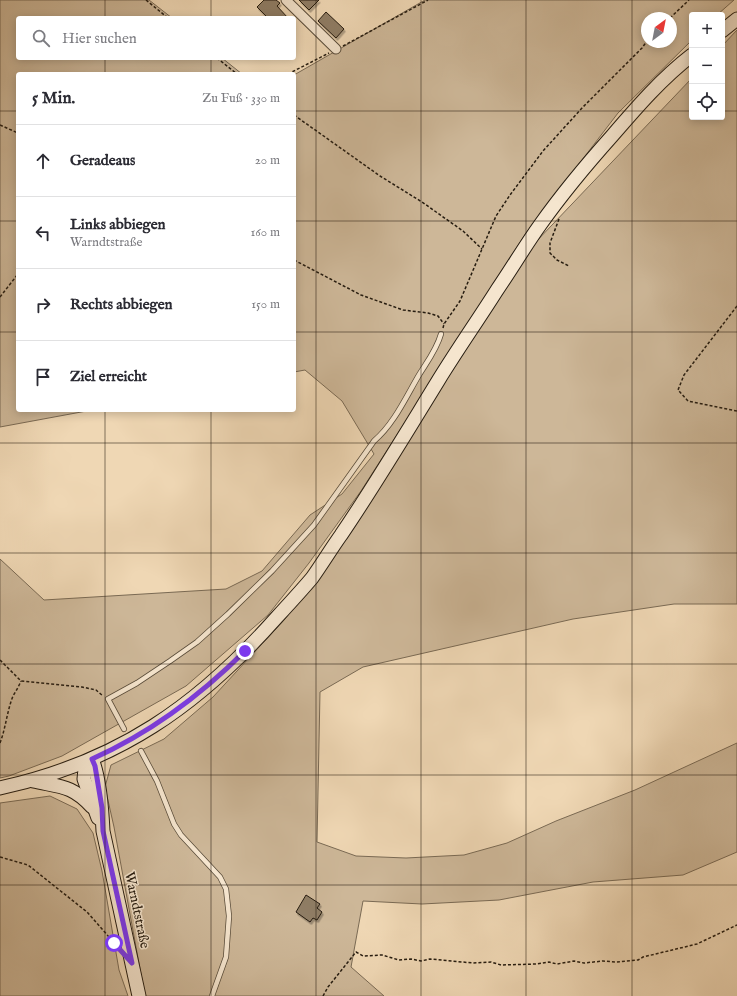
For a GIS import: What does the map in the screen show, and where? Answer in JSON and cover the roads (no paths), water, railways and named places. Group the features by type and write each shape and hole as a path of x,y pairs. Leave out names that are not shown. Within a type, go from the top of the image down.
{"main road":[{"path":"725,28 737,19"},
{"path":"0,788 32,780 92,759 141,734 165,719 204,689 264,632 311,578 370,491 440,378 540,225 592,159 639,105 681,63 689,57"},
{"name":"Warndtstraße","path":"92,759 85,769 84,775 87,790 103,831 140,996"},
{"name":"Warndtstraße","path":"92,759 95,766 101,801 103,831"},
{"path":"32,780 70,789 82,796 94,808"}],"street":[{"path":"286,0 336,49"}],"lane":[{"path":"124,729 108,699 137,683 202,637 272,571 314,525 374,441 379,437 392,419 436,348 441,334"},
{"path":"141,751 157,782 174,824 181,836 220,877 226,889 229,916 226,957 212,996"}]}
